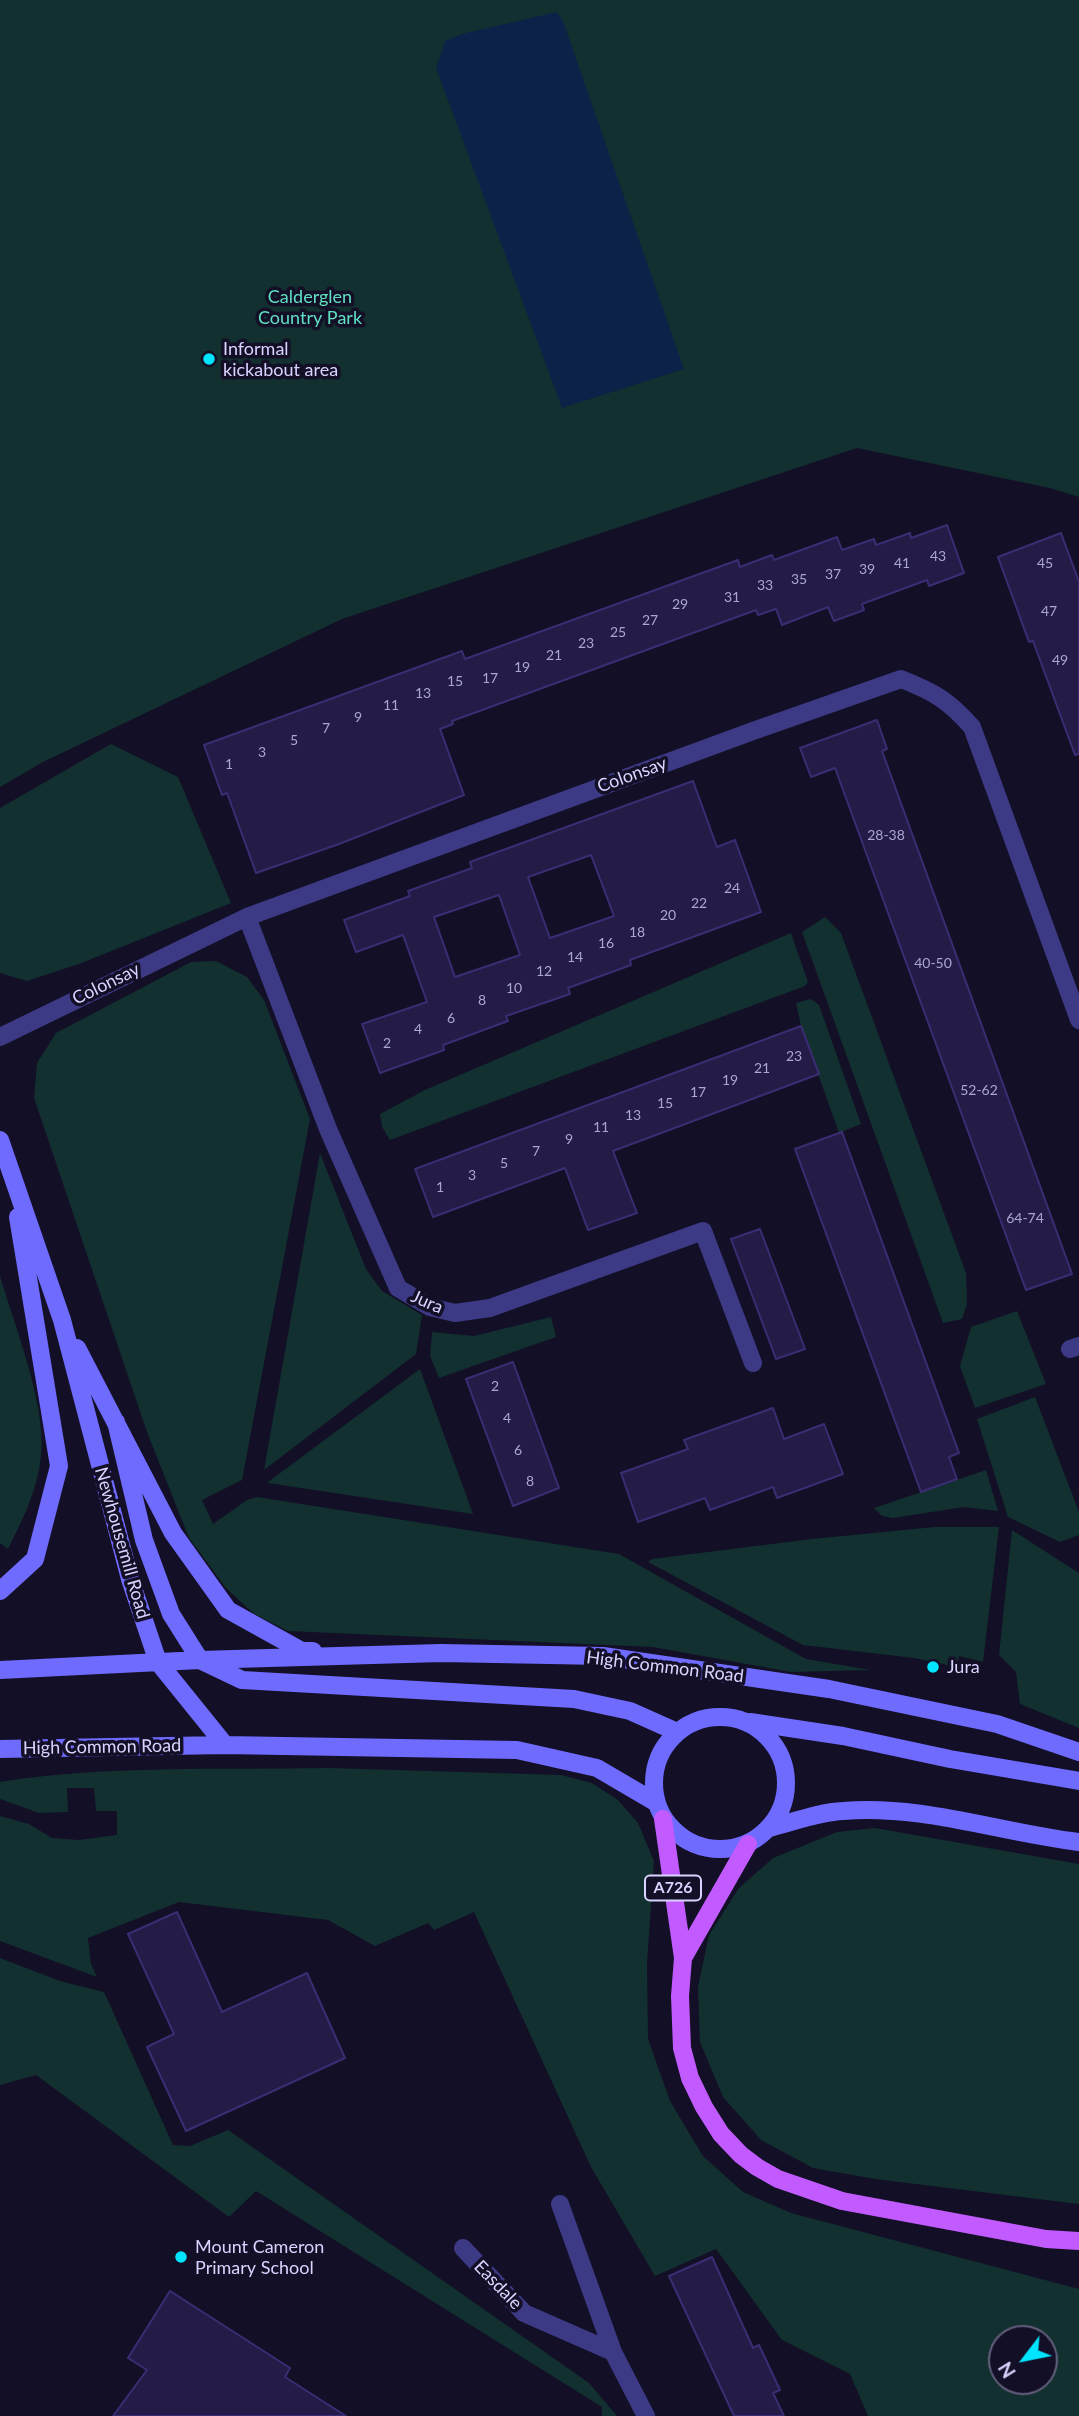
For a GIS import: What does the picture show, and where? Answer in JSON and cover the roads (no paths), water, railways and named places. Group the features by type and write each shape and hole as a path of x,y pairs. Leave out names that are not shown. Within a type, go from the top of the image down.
{"main road":[{"name":"A726","path":"663,1819 683,1958"},
{"name":"A726","path":"683,1958 748,1844"},
{"path":"683,1958 680,2022 682,2048 690,2078 721,2134 749,2161 778,2179 842,2201 1046,2239 1079,2249"},
{"path":"1046,2239 1079,2241"}],"street":[{"name":"Colonsay","path":"0,1037 247,917 901,679 928,690 951,705 972,727 1079,1020"},
{"name":"Jura","path":"247,917 328,1129 398,1288 430,1307 454,1313 490,1308 703,1231 753,1363"},
{"name":"Newhousemill Road","path":"0,1140 62,1320 130,1579 158,1662 225,1745"},
{"name":"Newhousemill Road","path":"0,1591 35,1559 59,1466 9,1168"},
{"name":"Newhousemill Road","path":"62,1320 173,1533 228,1610 302,1651 442,1653"},
{"name":"Newhousemill Road","path":"116,1422 144,1540 171,1614 200,1660"},
{"name":"High Common Road","path":"0,1670 200,1660 442,1653 603,1656 829,1689 997,1724 1079,1752"},
{"name":"High Common Road","path":"200,1660 242,1680 574,1699 630,1711 677,1732"},
{"path":"743,1721 762,1731 776,1747 785,1767 786,1789 781,1810 769,1828 748,1844 729,1849 710,1849 692,1844 676,1834 663,1819 655,1802 653,1783 656,1764 664,1746 677,1732 709,1717 726,1717 843,1736 950,1759 1079,1780"},
{"name":"High Common Road","path":"0,1749 225,1745 517,1750 597,1768 655,1802"},
{"path":"769,1828 842,1811 906,1812 1079,1842"},
{"path":"560,2204 613,2351 646,2416"},
{"name":"Easdale","path":"463,2248 524,2313 613,2351"}],"water":[{"path":"557,12 563,21 684,369 562,408 436,68 445,41 462,34"}],"place":[{"name":"Informal kickabout area","path":"209,359"},
{"name":"Jura","path":"933,1667"},
{"name":"Mount Cameron Primary School","path":"181,2257"}],"park label":[{"name":"Calderglen Country Park","path":"310,307"}]}
